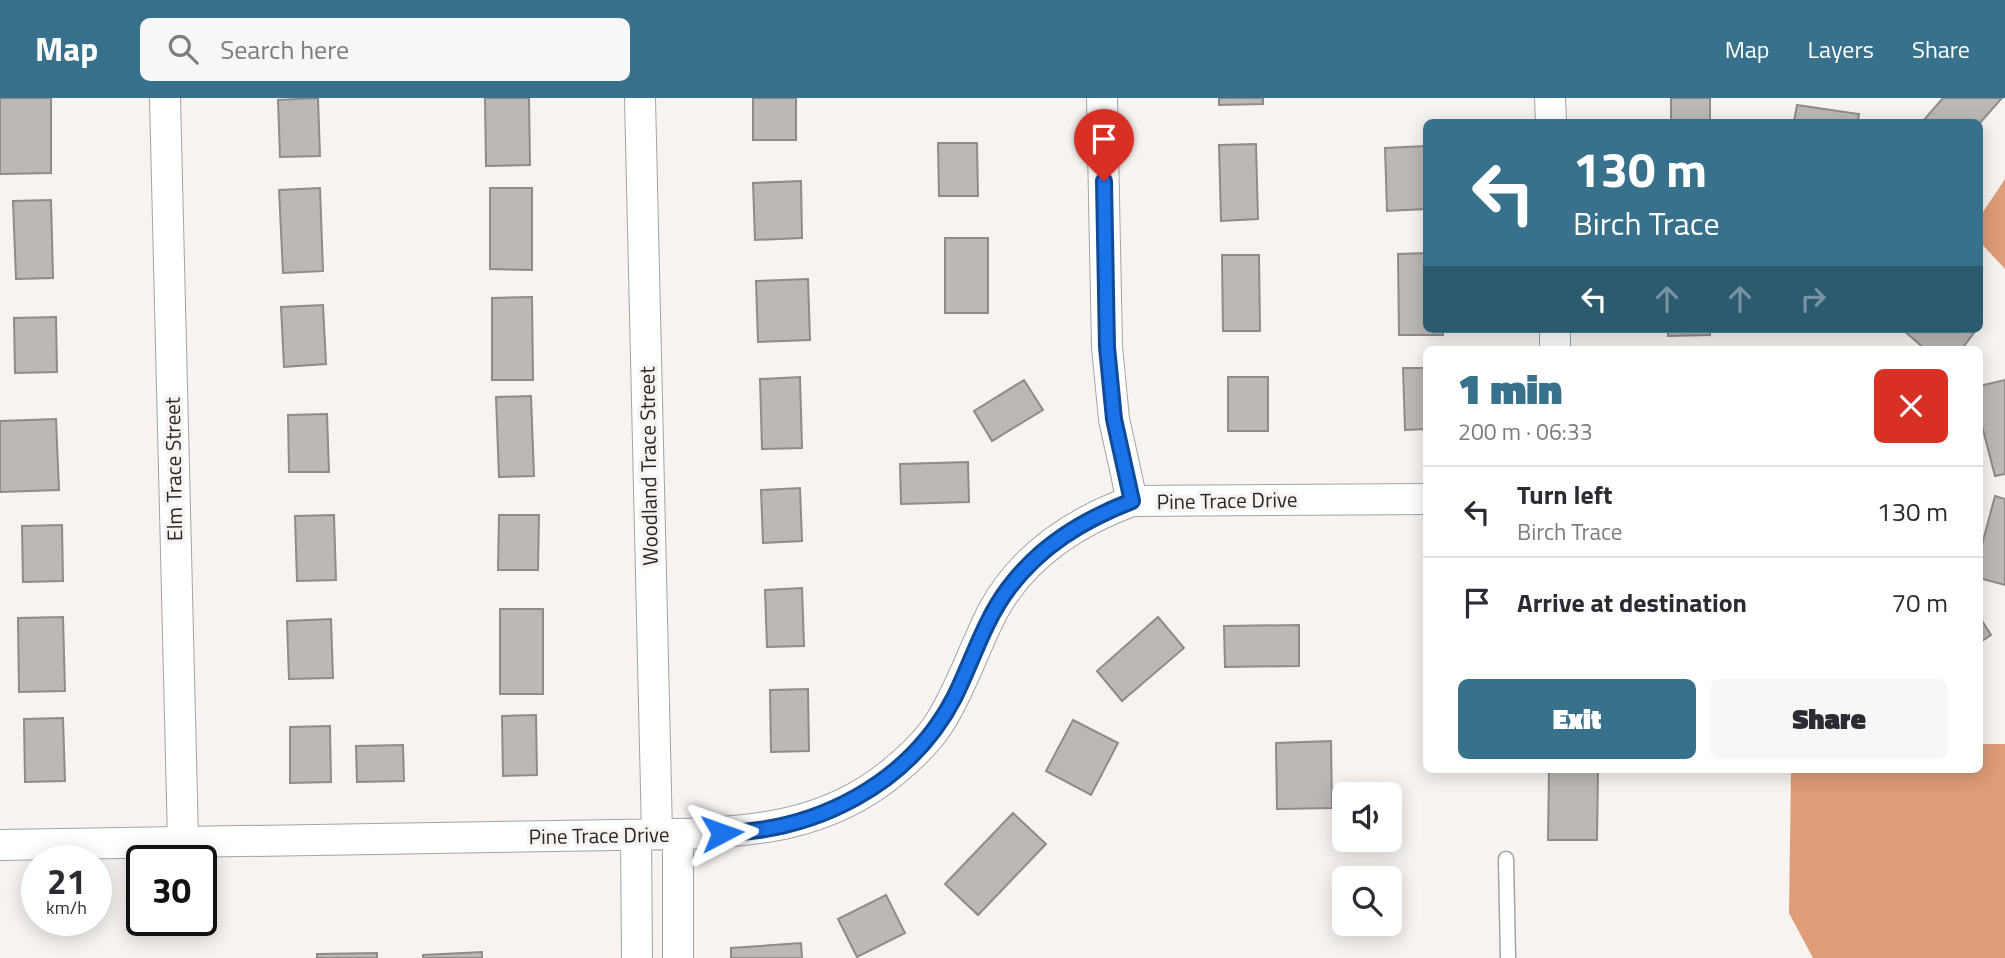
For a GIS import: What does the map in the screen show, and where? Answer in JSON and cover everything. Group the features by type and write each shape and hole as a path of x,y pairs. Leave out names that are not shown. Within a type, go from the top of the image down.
{"street":[{"name":"Elm Trace Street","path":"165,98 183,841"},
{"name":"Woodland Trace Street","path":"640,98 657,834 678,958"},
{"path":"1102,98 1107,347 1114,419 1132,501"},
{"path":"1550,98 1551,119"},
{"name":"Pine Trace Drive","path":"0,845 744,832 782,827 832,810 875,787 908,760 939,724 993,611 1023,570 1045,548 1074,527 1132,501 1423,499"},
{"name":"Woodland Trace Street","path":"637,958 657,834"}],"lane":[{"path":"1506,859 1508,958"}],"shaded area":[{"path":"2005,179 2005,269 1983,245 1983,212"},
{"path":"1983,744 2005,744 2005,958 1813,958 1789,913 1791,773 1983,773"}],"building":[{"path":"0,98 51,98 51,173 0,174"},
{"path":"318,98 320,156 280,157 278,100"},
{"path":"485,98 529,98 530,165 486,166"},
{"path":"753,98 796,98 796,140 753,140"},
{"path":"1219,98 1263,98 1263,104 1219,105"},
{"path":"1671,98 1710,98 1710,119 1671,119"},
{"path":"1943,98 2002,98 1983,119 1925,119"},
{"path":"1797,105 1859,114 1858,119 1795,119"},
{"path":"938,143 977,143 978,196 939,196"},
{"path":"1256,144 1258,219 1221,221 1219,145"},
{"path":"1423,146 1423,209 1387,211 1385,148"},
{"path":"801,181 802,238 755,240 753,183"},
{"path":"320,188 323,271 283,273 279,190"},
{"path":"490,188 532,188 532,270 490,269"},
{"path":"51,200 53,278 16,279 13,201"},
{"path":"945,238 988,238 988,313 945,313"},
{"path":"1423,253 1423,333 1443,335 1399,335 1398,254"},
{"path":"1222,255 1259,255 1260,331 1223,331"},
{"path":"808,279 810,340 758,342 756,281"},
{"path":"532,297 533,380 492,380 492,298"},
{"path":"323,305 326,364 284,367 281,307"},
{"path":"56,317 57,372 15,373 14,318"},
{"path":"1668,333 1710,333 1710,335 1668,336"},
{"path":"1907,333 1974,333 1964,346 1921,346"},
{"path":"1403,368 1423,368 1423,429 1405,430"},
{"path":"800,377 802,448 762,449 760,379"},
{"path":"1228,377 1268,377 1268,431 1228,431"},
{"path":"1024,380 1043,410 992,441 974,411"},
{"path":"2005,380 2005,474 1995,476 1983,430 1983,385"},
{"path":"531,396 534,476 499,477 496,397"},
{"path":"327,414 329,472 289,472 288,415"},
{"path":"56,419 59,490 0,492 0,421"},
{"path":"968,462 969,502 901,504 900,464"},
{"path":"800,488 802,541 763,543 761,490"},
{"path":"1995,496 2005,499 2005,585 1983,579 1983,541"},
{"path":"334,515 336,580 297,581 295,516"},
{"path":"499,515 539,515 538,570 498,570"},
{"path":"62,525 63,581 23,582 22,526"},
{"path":"802,588 804,646 767,647 765,590"},
{"path":"500,609 543,609 543,694 500,694"},
{"path":"63,617 65,691 19,692 18,618"},
{"path":"1158,617 1184,648 1122,701 1097,671"},
{"path":"331,619 333,678 289,679 287,621"},
{"path":"1983,622 1991,635 1983,640"},
{"path":"1299,625 1299,666 1225,667 1224,626"},
{"path":"808,689 809,751 771,752 770,690"},
{"path":"536,715 537,775 503,776 502,716"},
{"path":"63,718 65,781 25,782 24,719"},
{"path":"1073,720 1118,743 1091,795 1046,771"},
{"path":"330,726 331,782 290,783 290,727"},
{"path":"1331,741 1332,808 1277,809 1276,743"},
{"path":"403,745 404,781 357,782 356,746"},
{"path":"1549,773 1598,773 1597,840 1548,840"},
{"path":"1013,813 1046,844 978,915 945,884"},
{"path":"886,895 905,933 857,957 838,919"},
{"path":"801,943 802,958 731,958 731,948"},
{"path":"482,952 482,958 423,958 423,955"},
{"path":"377,953 377,958 317,958 317,954"}],"route":[{"path":"722,833 782,827 807,820 875,787 908,760 939,724 954,698 993,611 1023,570 1045,548 1074,527 1102,512 1132,501 1114,419 1107,347 1104,181"}]}
